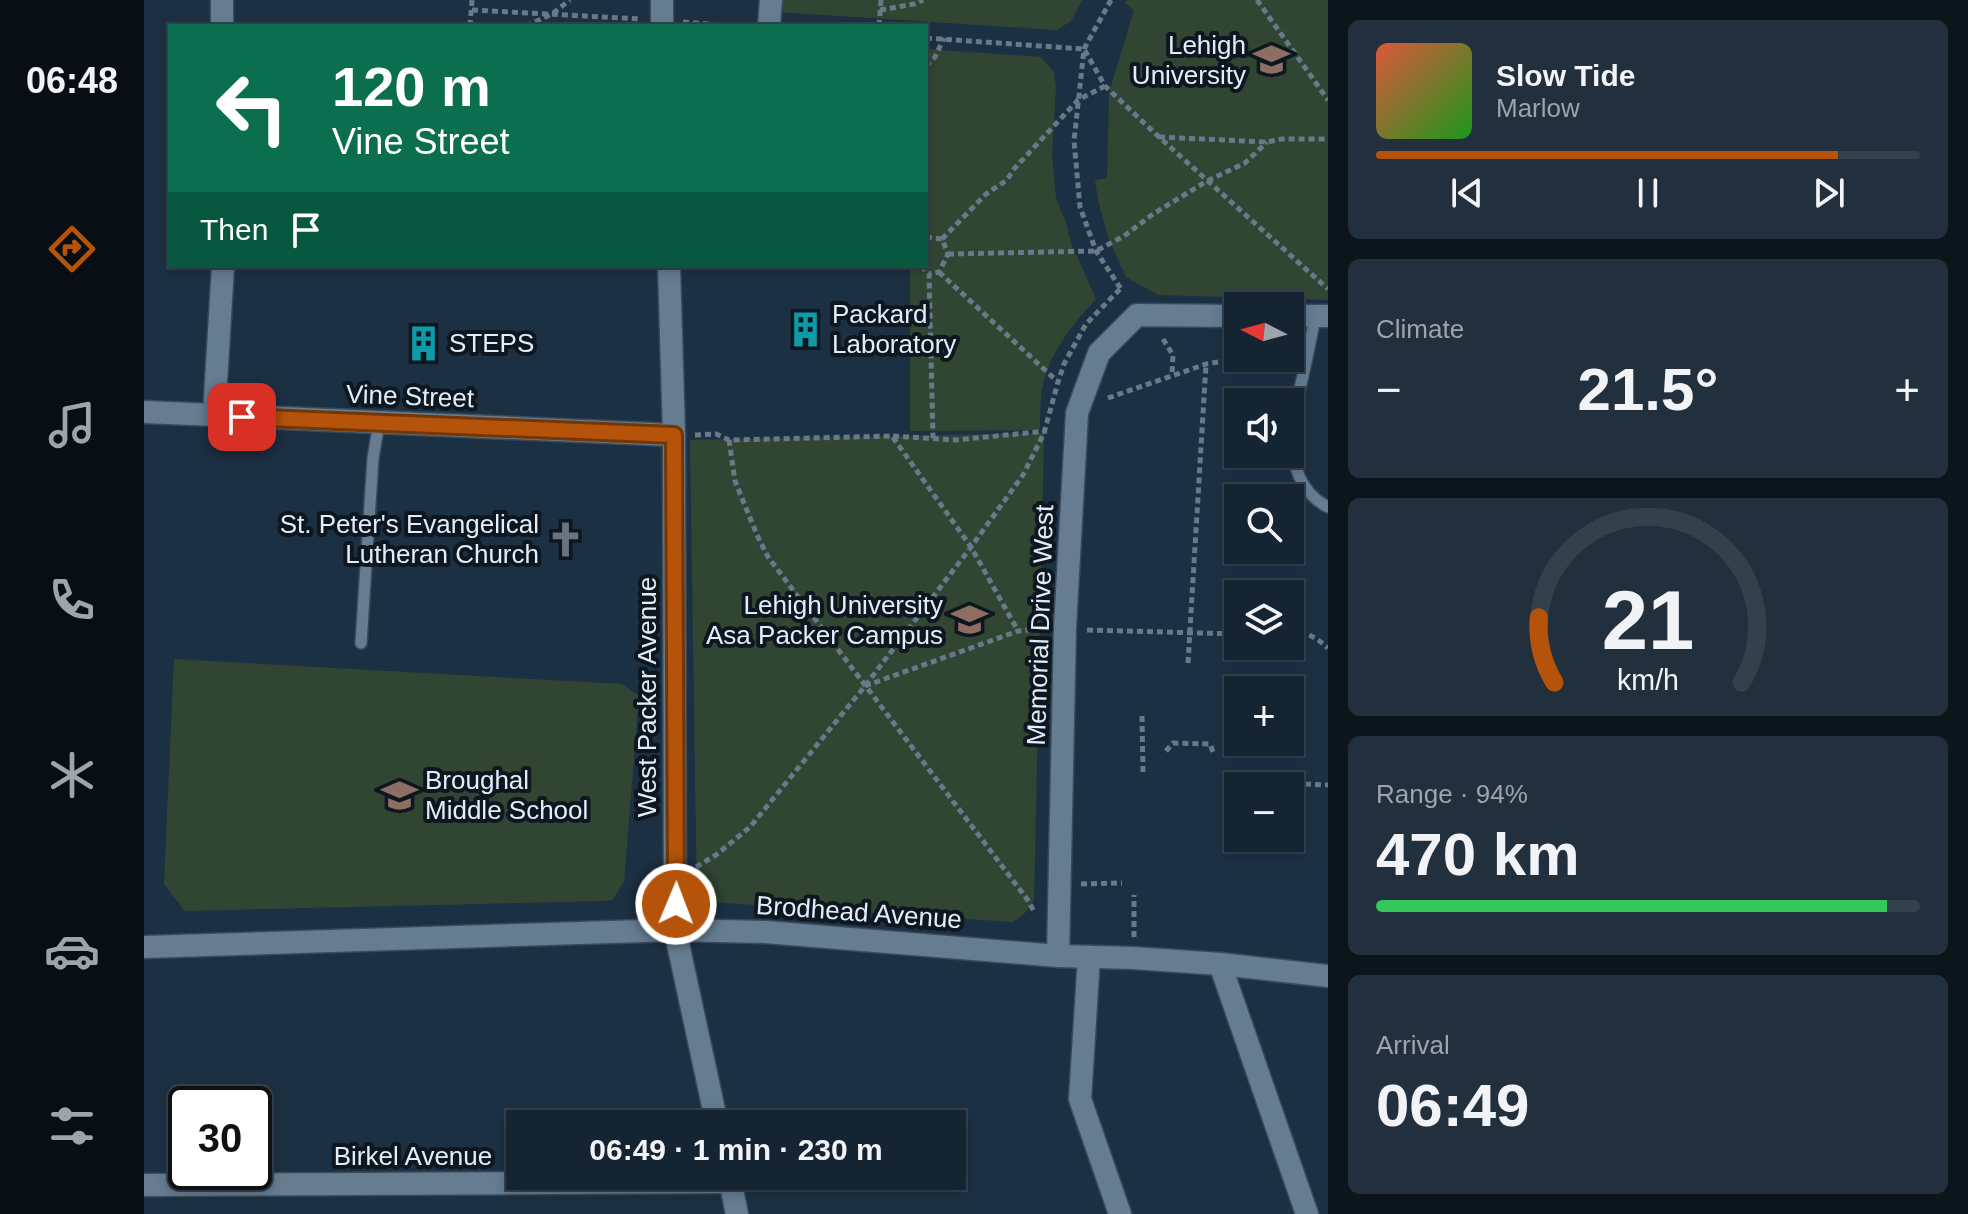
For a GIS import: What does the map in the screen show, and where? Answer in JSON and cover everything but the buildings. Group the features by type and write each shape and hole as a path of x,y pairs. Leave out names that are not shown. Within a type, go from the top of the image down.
{"street":[{"path":"222,0 222,24"},
{"path":"769,24 771,0"},
{"path":"214,415 223,268"},
{"name":"West Packer Avenue","path":"669,268 674,435 675,930 714,1110"},
{"path":"1137,315 1224,316"},
{"name":"Memorial Drive West","path":"1058,956 1065,627 1077,413 1099,353 1137,315"},
{"name":"Vine Street","path":"144,412 674,435"},
{"name":"Brodhead Avenue","path":"144,947 675,930 765,932 1058,956 1220,964 1328,976"},
{"path":"1089,957 1080,1099 1120,1214"},
{"path":"1220,964 1307,1214"},
{"name":"Birkel Avenue","path":"144,1185 506,1181"},
{"path":"732,1190 737,1214"}],"lane":[{"path":"1322,316 1293,411 1291,435 1293,462 1303,484 1317,502 1328,507"},
{"path":"361,643 373,458 379,423"}],"path":[{"path":"470,24 472,0"},
{"path":"530,24 552,14 570,0"},
{"path":"879,24 881,0"},
{"path":"880,10 923,0"},
{"path":"1111,0 1084,49 1074,141 1080,207 1096,251 1137,315 1161,337 1173,355 1172,376"},
{"path":"1257,0 1328,100"},
{"path":"472,10 662,15 703,24"},
{"path":"928,38 1084,49"},
{"path":"928,64 944,38"},
{"path":"1084,49 1105,86 1328,289"},
{"path":"942,239 986,194 1007,180 1078,100 1105,86"},
{"path":"1159,137 1267,142 1328,139"},
{"path":"948,254 1096,251 1207,181 1245,163 1267,142"},
{"path":"928,236 942,239"},
{"path":"939,272 948,254 942,239"},
{"path":"923,268 929,274 933,438"},
{"path":"929,274 939,272"},
{"path":"939,272 1058,382"},
{"path":"1077,413 1110,397 1206,364 1224,361"},
{"path":"1188,663 1206,364"},
{"path":"716,434 729,440 892,436 956,440 1044,433 1023,475 865,686 750,827 716,855"},
{"path":"865,686 1018,631 971,547 892,436"},
{"path":"729,440 735,481 768,557 1027,899 1039,922"},
{"path":"1097,631 1224,633"},
{"path":"1304,632 1328,648"},
{"path":"1142,716 1143,772"},
{"path":"1166,751 1173,743 1190,740 1210,744 1213,752"},
{"path":"1304,784 1328,785"},
{"path":"1081,884 1122,883"},
{"path":"1134,895 1134,915"}],"green space":[{"path":"776,0 1082,0 1071,21 1057,30 775,12"},
{"path":"1127,0 1328,0 1328,300 1304,299 1304,292 1224,292 1224,297 1158,295 1126,277 1109,240 1095,180 1107,178 1109,93 1134,10 1125,3"},
{"path":"928,49 1041,57 1054,72 1056,88 1052,154 1056,198 1071,243 1096,299 1068,332 1053,356 1043,383 1040,430 910,431 910,268 928,268"},
{"path":"1044,433 1034,901 1013,922 697,901 690,440"},
{"path":"174,659 622,684 639,696 624,882 612,900 602,901 185,911 164,884"}],"place":[{"name":"Lehigh University","path":"1272,60"},
{"name":"Packard Laboratory","path":"806,329"},
{"name":"STEPS","path":"423,343"},
{"name":"St. Peter's Evangelical Lutheran Church","path":"565,539"},
{"name":"Lehigh University Asa Packer Campus","path":"969,620"},
{"name":"Broughal Middle School","path":"399,795"}],"route":[{"path":"242,417 674,435 676,904"}]}
